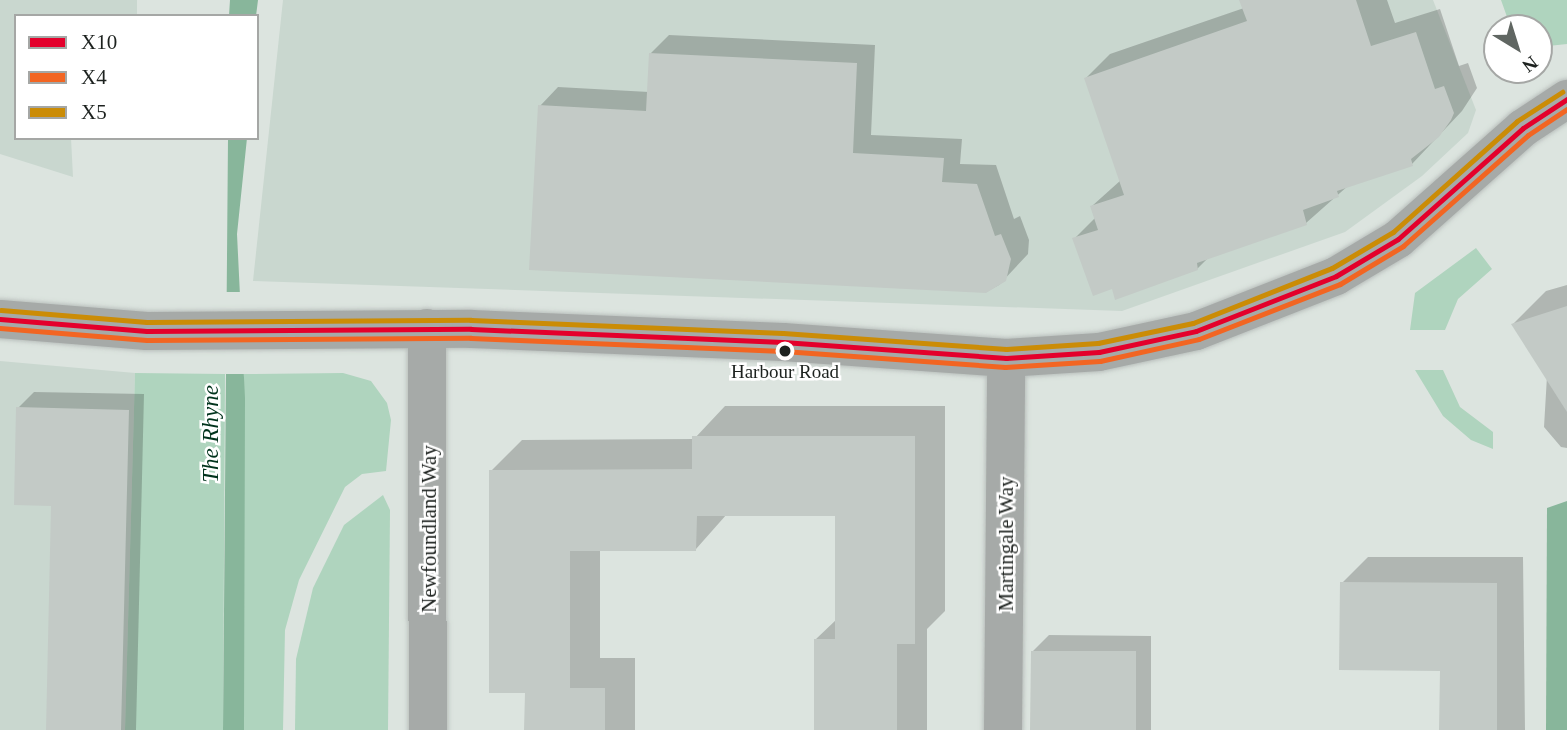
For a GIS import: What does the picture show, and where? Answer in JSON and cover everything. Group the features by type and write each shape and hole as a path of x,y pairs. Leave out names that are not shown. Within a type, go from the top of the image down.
{"street":[{"path":"0,319 147,331 427,328 782,342 1006,358 1099,352 1196,331 1336,276 1398,239 1523,128 1567,99"},
{"name":"Newfoundland Way","path":"427,328 428,730"},
{"name":"Martingale Way","path":"1003,730 1006,358"}],"shaded area":[{"path":"0,0 137,0 137,14 14,14 14,140 71,140 73,177 0,154"},
{"path":"230,0 258,0 256,14 229,14"},
{"path":"283,0 1433,0 1476,110 1468,133 1422,176 1345,232 1122,311 253,281"},
{"path":"1501,0 1567,0 1567,44 1553,46 1553,14 1506,14"},
{"path":"228,140 247,140 237,234 245,398 244,730 223,730"},
{"path":"1476,248 1492,269 1458,299 1445,330 1410,330 1415,293"},
{"path":"0,361 135,373 125,730 0,730"},
{"path":"1415,370 1443,370 1460,407 1493,432 1493,449 1471,440 1443,416"},
{"path":"135,373 225,374 223,730 125,730"},
{"path":"343,373 371,381 387,403 391,420 386,471 362,474 345,487 299,580 285,630 283,730 244,730 244,374"},
{"path":"383,495 390,510 388,730 295,730 296,659 313,588 344,525"},
{"path":"1567,501 1567,730 1546,730 1547,508"}],"pier":[{"path":"221,292 243,292 247,374 221,374"}],"building":[{"path":"1239,0 1356,0 1371,46 1416,32 1435,89 1444,86 1454,113 1451,120 1439,137 1411,159 1413,166 1337,191 1339,197 1303,210 1307,225 1197,263 1198,270 1115,300 1112,289 1093,296 1072,238 1098,230 1090,206 1124,195 1084,78 1247,21"},
{"path":"649,53 857,63 853,153 944,158 942,182 977,184 995,236 1001,234 1011,259 1006,281 986,293 529,270 538,105 646,111"},
{"path":"1567,306 1567,412 1511,324"},
{"path":"16,407 129,410 121,730 46,730 51,506 14,505"},
{"path":"692,436 915,436 915,644 897,644 897,730 814,730 814,639 835,639 835,516 697,516 696,551 570,551 570,688 605,688 605,730 524,730 525,693 489,693 489,470 692,469"},
{"path":"1340,582 1497,583 1497,730 1439,730 1440,671 1339,670"},
{"path":"1031,651 1136,651 1136,730 1030,730"}],"transit line":[{"name":"X5","path":"1,310 147,322 471,320 783,333 1006,349 1098,343 1193,323 1332,268 1393,232 1517,121 1562,92"},
{"name":"X10","path":"0,319 147,331 471,329 783,342 1006,358 1099,352 1196,331 1336,276 1398,239 1523,128 1567,99"},
{"name":"X4","path":"0,328 147,340 471,338 783,351 1005,367 1100,361 1199,339 1340,284 1403,246 1528,135 1567,109"}],"place":[{"name":"Harbour Road","path":"785,351"}],"water label":[{"name":"The Rhyne","path":"211,434"}]}
